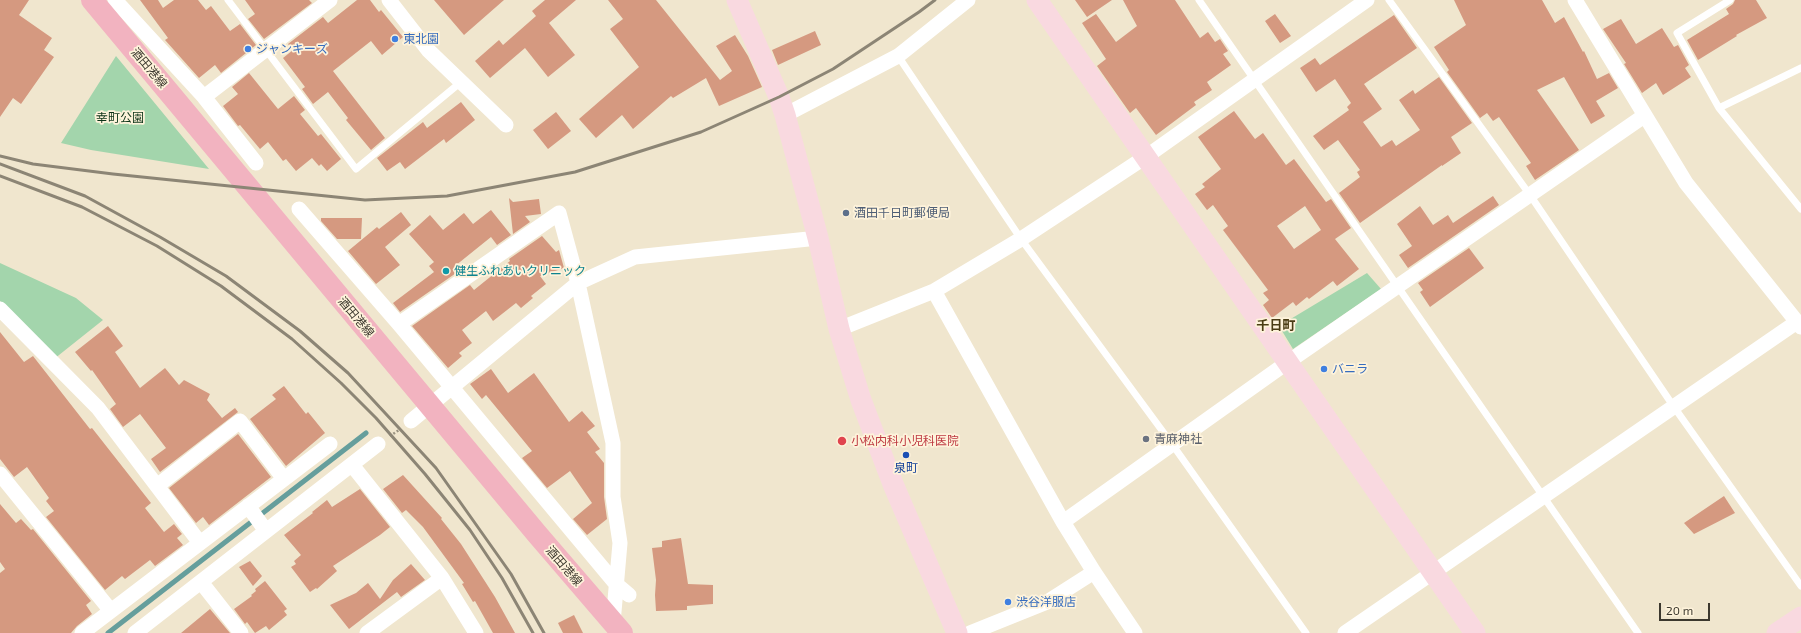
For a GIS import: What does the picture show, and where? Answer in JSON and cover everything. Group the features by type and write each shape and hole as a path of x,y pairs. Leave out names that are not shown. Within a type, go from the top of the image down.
{"main road":[{"name":"酒田港線","path":"92,0 537,534 618,628"}],"street":[{"path":"115,0 204,98 256,163"},
{"path":"204,98 265,49 330,0"},
{"path":"389,0 428,50 506,126"},
{"path":"737,0 779,97 785,115 818,238 839,329 861,400 893,484 957,633"},
{"path":"785,115 898,56 968,0"},
{"path":"1037,0 1147,156 1475,633"},
{"path":"839,329 934,291 1021,239 1147,156 1367,0"},
{"path":"1345,633 1674,407 1799,324 1686,183 1575,0"},
{"path":"1064,522 1288,362 1644,116"},
{"path":"299,210 399,324 616,584 629,595"},
{"path":"399,324 559,213 578,283 613,443 613,497 620,543 616,584 618,628"},
{"path":"411,421 578,283 635,257 818,238"},
{"path":"934,291 1064,522 1094,572 1134,633"},
{"path":"0,309 98,408 200,543"},
{"path":"157,486 240,421 284,479"},
{"path":"82,633 330,444"},
{"path":"135,633 378,444"},
{"path":"352,465 442,578 476,633"},
{"path":"0,474 111,611"},
{"path":"248,506 266,531"},
{"path":"970,633 1047,602 1094,572"},
{"path":"367,633 442,578"},
{"path":"201,582 241,633"},
{"path":"1777,633 1801,617"}],"lane":[{"path":"228,0 356,169 461,82"},
{"path":"1199,0 1638,633"},
{"path":"1389,0 1530,195 1674,407 1801,586"},
{"path":"1730,0 1677,33 1719,108 1801,209"},
{"path":"898,56 1021,239 1172,444 1306,633"},
{"path":"1719,108 1801,68"}],"path":[{"path":"378,444 411,421"}],"green space":[{"name":"幸町公園","path":"116,56 209,169 91,150 61,143"},
{"path":"0,263 76,298 103,320 54,359 0,301"},
{"name":"千日町","path":"1367,273 1381,289 1293,349 1279,326"}],"building":[{"path":"0,0 29,0 19,15 52,38 44,50 54,57 21,104 13,98 0,117"},
{"path":"140,0 158,0 163,8 174,0 198,0 206,10 211,6 230,31 240,24 256,45 221,73 215,65 199,78 165,40 168,38"},
{"path":"245,0 309,0 312,3 264,39 248,19 255,14"},
{"path":"357,0 370,0 379,12 381,10 403,37 382,55 371,41 333,71 385,138 371,150 346,120 348,118 328,92 313,104 302,89 305,87 283,58 293,50 288,44 323,17 328,23"},
{"path":"434,0 504,0 464,35"},
{"path":"545,0 576,0 549,23 575,55 548,77 525,48 490,78 475,61 499,40 503,45 536,16 532,11"},
{"path":"608,0 656,0 720,80 732,71 716,46 735,35 748,56 762,87 719,106 706,78 673,98 671,96 633,129 622,115 596,138 579,119 639,67 610,29 623,19"},
{"path":"1075,0 1112,0 1087,17"},
{"path":"1123,0 1175,0 1200,38 1208,32 1215,42 1220,39 1228,51 1223,54 1231,65 1207,82 1212,90 1194,102 1196,105 1156,135 1136,108 1130,113 1097,66 1106,59 1082,23 1096,14 1116,42 1137,26"},
{"path":"1454,0 1542,0 1555,23 1564,17 1583,52 1584,51 1597,79 1609,73 1618,88 1596,101 1605,116 1591,124 1564,77 1537,90 1579,150 1535,180 1526,166 1531,163 1499,117 1493,121 1487,113 1480,118 1447,72 1449,70 1434,47 1466,25"},
{"path":"1735,0 1756,0 1767,18 1736,35 1737,36 1698,60 1687,40 1729,14 1726,9 1733,4"},
{"path":"1275,14 1291,36 1280,43 1265,21"},
{"path":"1394,15 1417,48 1364,84 1382,109 1363,122 1381,147 1392,140 1396,146 1420,130 1399,100 1413,90 1415,94 1439,77 1472,123 1451,137 1461,153 1360,223 1339,193 1360,177 1357,172 1360,170 1338,140 1324,150 1313,136 1349,110 1347,107 1351,103 1335,79 1316,92 1300,68 1315,58 1320,65"},
{"path":"1621,19 1636,44 1662,28 1674,47 1678,45 1689,65 1685,68 1691,77 1663,95 1656,83 1642,93 1624,64 1626,63 1603,29"},
{"path":"815,31 821,45 778,65 772,50"},
{"path":"249,73 278,109 294,96 305,110 300,114 318,136 321,134 341,159 327,171 321,164 319,166 312,158 296,171 286,159 283,161 268,142 260,149 240,125 238,126 223,106 238,94 232,87"},
{"path":"461,102 475,120 446,143 444,139 405,169 400,162 387,171 377,158 423,122 427,128"},
{"path":"1234,111 1255,139 1263,133 1286,165 1294,159 1326,202 1331,199 1351,228 1335,239 1359,269 1337,286 1333,281 1309,299 1307,297 1296,306 1293,302 1272,318 1263,305 1269,300 1263,293 1268,290 1223,230 1228,226 1213,205 1207,210 1195,194 1205,187 1202,184 1221,169 1198,137","holes":["1305,206 1321,230 1294,249 1277,226"]},
{"path":"556,112 571,131 548,149 533,130"},
{"path":"1493,196 1499,205 1408,268 1399,255 1412,246 1397,224 1420,206 1433,225 1448,215 1453,223"},
{"path":"509,198 513,202 539,199 541,214 525,216 530,222 513,234"},
{"path":"491,210 511,235 497,245 491,237 455,266 459,271 400,312 393,303 434,272 429,266 434,262 409,234 430,215 443,230 464,213 473,224"},
{"path":"401,212 411,225 385,247 400,265 376,284 348,251 377,227 379,229"},
{"path":"321,218 362,218 361,239 337,239 321,221"},
{"path":"542,236 556,252 559,250 564,268 540,276 546,284 531,296 533,298 521,308 516,303 493,321 486,311 462,330 472,343 459,353 462,356 448,368 412,326 470,285 474,290 510,261 509,259"},
{"path":"1469,248 1484,268 1430,307 1420,292 1423,290 1418,283"},
{"path":"108,326 123,346 115,352 140,388 165,368 179,385 184,380 210,394 207,400 222,418 235,408 238,412 160,472 151,459 166,448 140,414 123,427 110,409 116,404 92,370 91,371 75,352"},
{"path":"0,332 24,362 33,356 90,429 92,428 151,503 145,508 164,532 174,524 182,534 177,538 183,545 155,566 150,560 125,579 122,576 105,590 46,517 54,511 46,501 49,498 27,467 14,477 0,459"},
{"path":"491,369 508,393 534,373 569,422 582,411 595,426 587,432 600,449 595,452 604,463 604,497 607,519 587,535 573,519 592,503 570,471 547,488 522,458 532,451 486,395 482,399 470,384"},
{"path":"284,386 306,414 308,412 325,433 286,466 250,419 276,399 272,395"},
{"path":"238,434 271,477 209,525 203,517 196,523 169,488"},
{"path":"403,475 442,518 441,519 461,544 495,597 515,633 493,633 475,601 473,602 462,584 464,583 423,527 406,510 402,513 383,489"},
{"path":"360,489 390,527 333,566 337,571 317,589 316,588 310,592 291,567 296,564 294,561 301,555 284,535 313,513 312,512 327,500 332,507"},
{"path":"1724,496 1735,513 1694,534 1684,523"},
{"path":"0,504 16,523 21,519 31,530 33,529 91,601 86,605 92,614 71,633 0,633 0,573 5,569 0,562"},
{"path":"681,538 688,584 713,585 713,604 687,606 687,610 656,611 656,580 652,548 662,547 662,541"},
{"path":"250,561 262,576 253,586 239,567"},
{"path":"411,564 425,580 401,597 397,592 349,629 330,605 356,593 368,583 380,599 393,580"},
{"path":"265,581 287,609 284,611 287,615 269,630 266,626 255,633 247,622 245,624 234,609 252,596 251,595 256,591 255,589"},
{"path":"210,609 230,633 181,633"},
{"path":"574,615 583,633 563,633 558,623"}],"waterway":[{"path":"108,633 366,433"}],"railway":[{"path":"0,156 33,164 113,174 365,200 447,196 575,172 701,132 779,97 833,69 935,0"},
{"path":"0,164 85,196 160,237 226,276 300,331 348,373 436,468 511,574 544,633"},
{"path":"0,176 82,207 157,246 221,286 292,339 341,383 376,418 425,474 470,530 502,578 533,633"}],"place":[{"name":"東北園","path":"395,39"},
{"name":"ジャンキーズ","path":"248,49"},
{"name":"酒田千日町郵便局","path":"846,213"},
{"name":"健生ふれあいクリニック","path":"446,271"},
{"name":"バニラ","path":"1324,369"},
{"name":"青麻神社","path":"1146,439"},
{"name":"小松内科小児科医院","path":"842,441"},
{"name":"泉町","path":"906,455"},
{"name":"渋谷洋服店","path":"1008,602"}],"district":[{"name":"千日町","path":"1276,326"}]}
